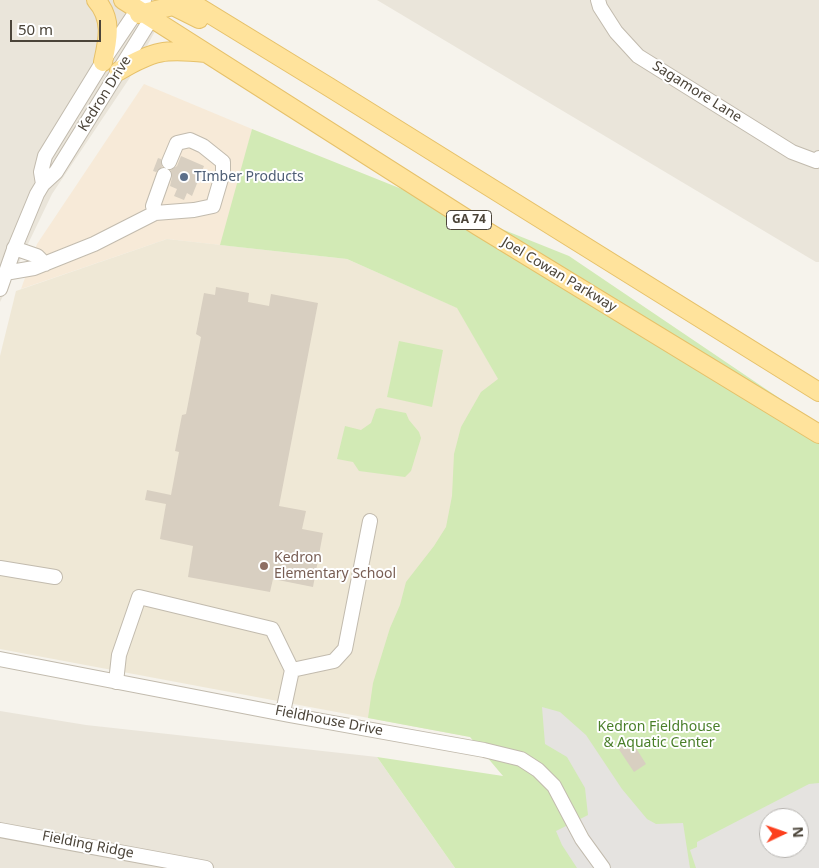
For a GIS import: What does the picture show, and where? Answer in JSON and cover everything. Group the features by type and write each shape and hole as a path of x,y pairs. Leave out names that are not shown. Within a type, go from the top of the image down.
{"main road":[{"path":"96,0 103,8 109,27 103,62"},
{"name":"GA 74","path":"187,0 329,86 819,392"},
{"path":"212,0 215,6 304,62 329,86"},
{"path":"145,8 172,6 190,14 288,75 316,89 351,100"},
{"name":"Joel Cowan Parkway","path":"145,8 208,53 478,226 819,434"},
{"path":"119,71 142,58 161,51 208,53"}],"street":[{"name":"Sagamore Lane","path":"598,0 616,32 638,56 792,152 818,160"},
{"name":"Kedron Drive","path":"43,184 41,172 45,156 103,62 145,8"},
{"name":"Kedron Drive","path":"0,289 14,248 43,184 56,172 119,71 145,8"},
{"path":"5,273 45,264 94,244 156,213 194,210 213,206 223,172 223,162 203,146 190,140 177,143 153,206 156,213"},
{"path":"14,248 37,256 45,264"},
{"path":"292,670 334,661 345,649 370,521"},
{"path":"0,568 55,577"},
{"path":"116,682 119,655 139,597 272,629 292,670 282,712"},
{"name":"Fieldhouse Drive","path":"0,659 484,750 521,759 538,770 554,786 582,839 602,868"},
{"name":"Fielding Ridge","path":"0,830 206,868"}],"shaded area":[{"path":"0,0 172,0 129,79 52,194 0,302"},
{"path":"377,0 819,0 819,262 816,262"},
{"path":"144,84 252,129 228,229 220,245 167,239 21,289 37,244"},
{"name":"Kedron Elementary School","path":"167,239 347,259 458,308 557,483 470,737 0,649 0,356 16,291"},
{"path":"542,707 560,712 586,735 622,789 647,819 656,824 683,823 690,868 577,868 562,845 556,831 588,815 585,788 567,757 545,744"},
{"path":"0,711 86,725 377,757 455,868 0,868"},
{"path":"819,783 819,868 696,868 690,850 697,847 697,842 759,810 759,858 809,858 809,808 763,808 809,784"}],"green space":[{"name":"Kedron Fieldhouse & Aquatic Center","path":"252,129 569,256 819,425 819,868 455,868 377,757 503,776 470,737 368,718 373,683 406,582 446,527 452,496 454,454 461,427 481,392 498,379 457,308 347,259 220,245"},
{"path":"399,341 443,350 432,407 387,397"},
{"path":"380,408 406,413 419,432 421,438 411,471 405,477 359,471 353,462 337,459 345,426 361,430 371,423 376,409"}],"building":[{"name":"TImber Products","path":"181,156 204,166 192,196 187,193 184,200 174,196 177,189 170,186 171,170 177,166"},
{"path":"158,158 161,159 162,167 156,172 153,171"},
{"name":"Kedron Elementary School","path":"216,287 249,293 248,302 269,306 271,294 318,303 279,506 306,511 302,529 323,533 313,587 273,579 270,592 188,577 193,546 160,539 166,504 145,500 147,490 171,495 179,452 175,451 182,415 186,414 201,337 196,334 204,293 215,295"},
{"path":"629,737 646,764 634,772 616,745"}],"place":[{"name":"TImber Products","path":"184,177"},
{"name":"Kedron Elementary School","path":"264,566"}]}
